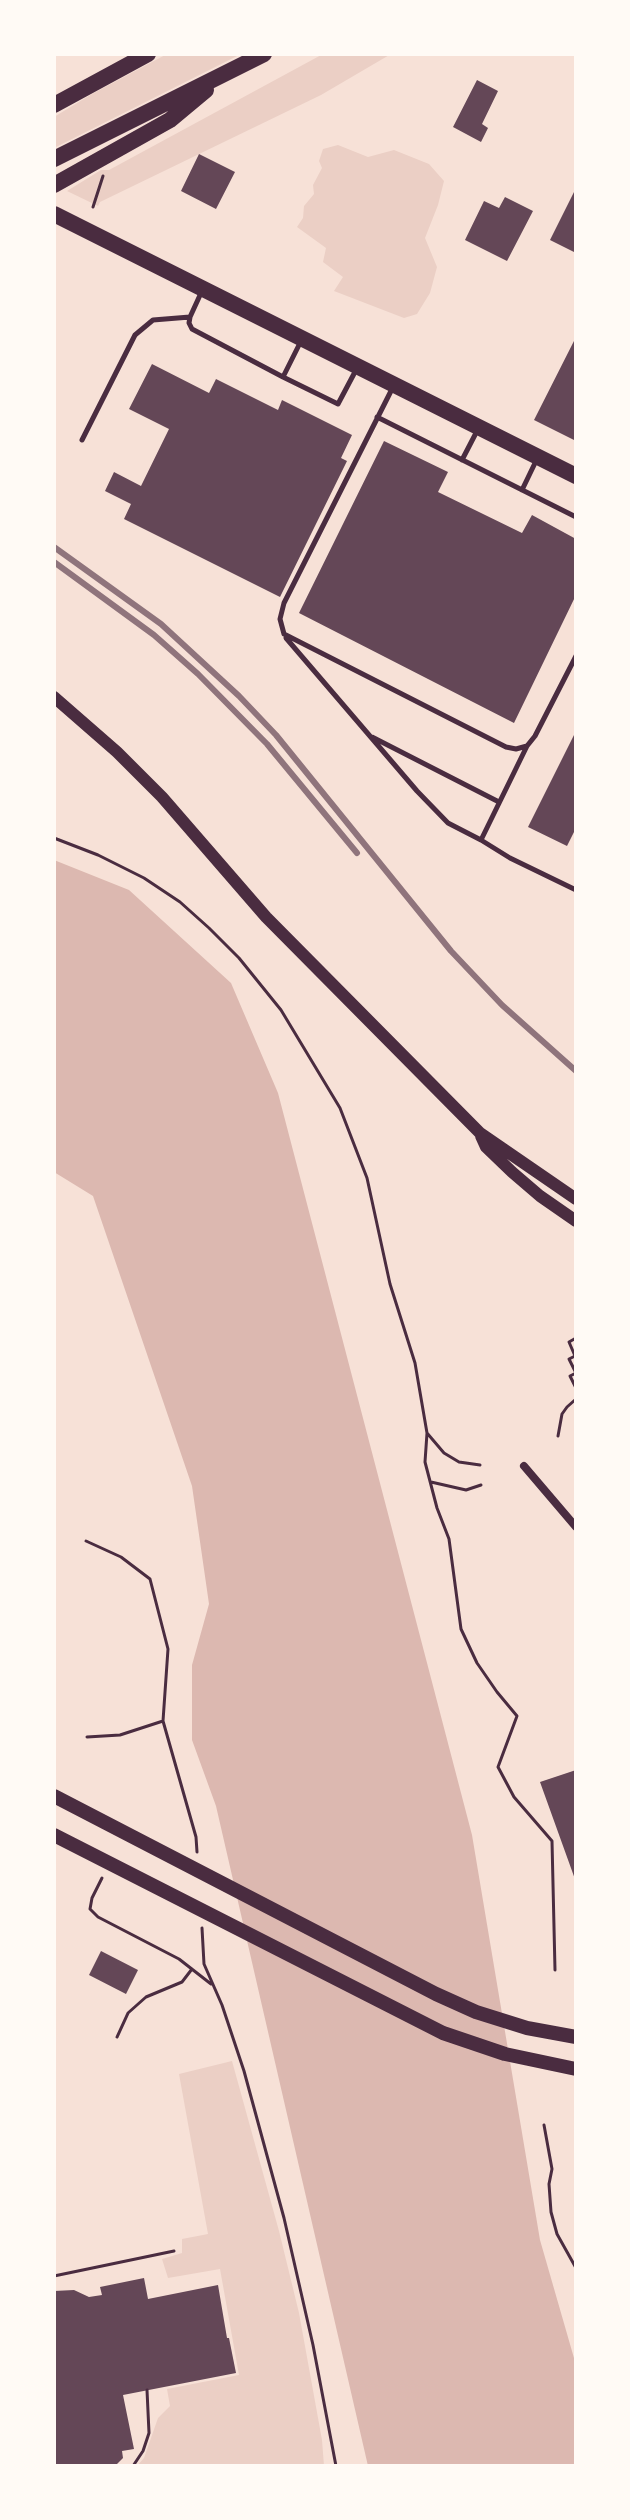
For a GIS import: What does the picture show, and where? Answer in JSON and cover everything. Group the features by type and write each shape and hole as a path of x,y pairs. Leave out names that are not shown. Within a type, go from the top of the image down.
{"main road":[{"path":"54,105 148,54"},
{"path":"54,159 264,54"},
{"path":"54,185 170,120 226,73"},
{"path":"54,214 576,476"},
{"path":"54,1796 449,2000 527,2028 576,2037"},
{"path":"54,1835 443,2033 505,2054 576,2069"}],"street":[{"path":"54,697 117,752 162,797 277,928 480,1133 576,1199"},
{"path":"480,1133 486,1147 512,1172 576,1221"},
{"path":"524,1466 576,1527"}],"lane":[{"path":"202,289 189,323 198,334 283,377 338,404 358,366"},
{"path":"82,440 135,335 153,320 190,317"},
{"path":"283,377 303,339"},
{"path":"394,384 284,603 280,619 284,634 367,735 448,823 576,890"},
{"path":"377,417 576,517"},
{"path":"462,460 480,427"},
{"path":"522,490 538,457"},
{"path":"284,634 506,747 516,749 527,746"},
{"path":"481,840 576,656"},
{"path":"367,735 499,802"}],"path":[{"path":"93,207 105,169"},
{"path":"54,838 144,878 180,902 239,958 281,1010 340,1108 367,1178 390,1284 415,1363 427,1433 425,1462 449,1539 461,1629 477,1663 517,1716 498,1767 514,1797 552,1841 555,1970"},
{"path":"576,1338 569,1342 575,1356 569,1359 576,1373 570,1376 576,1388"},
{"path":"558,1436 562,1414 576,1399"},
{"path":"427,1433 444,1453 459,1462 480,1465"},
{"path":"430,1482 466,1490 481,1485"},
{"path":"86,1541 121,1557 150,1579 168,1649 163,1721 192,1822 197,1853"},
{"path":"87,1737 120,1735 163,1721"},
{"path":"102,1878 90,1909 98,1917 179,1959 214,1987"},
{"path":"201,1916 204,1964 244,2071 284,2218 336,2466"},
{"path":"117,2037 128,2013 146,1997 182,1982 192,1969"},
{"path":"544,2125 552,2169 549,2184 551,2212 557,2234 576,2268"},
{"path":"54,2276 174,2251"},
{"path":"133,2466 143,2451 149,2433 147,2390"}],"shaded area":[{"path":"167,54 241,54 54,148 54,117"},
{"path":"323,54 391,54 321,95 100,202 98,206 67,191 101,170 109,170"},
{"path":"338,145 368,157 394,150 429,164 444,181 425,238 437,267 430,293 417,314 404,318 334,291 343,277 323,262 326,248 297,227 303,218 304,206 314,194 313,185 322,168 319,161 323,149"},
{"path":"54,860 129,890 231,983 278,1093 472,1835 540,2240 576,2365 576,2466 368,2466 216,1806 192,1740 192,1665 209,1604 192,1486 93,1196 54,1172"},
{"path":"232,2061 299,2313 324,2466 137,2466 144,2458 158,2418 170,2406 167,2389 239,2375 220,2269 168,2278 162,2259 182,2253 182,2239 208,2234 179,2074"}],"building":[{"path":"477,80 498,91 482,124 488,128 481,142 453,127"},
{"path":"199,154 235,172 216,209 181,191"},
{"path":"576,188 576,253 550,240"},
{"path":"505,197 533,211 507,261 465,240 484,201 499,208"},
{"path":"576,337 576,441 534,420"},
{"path":"152,364 209,393 216,379 278,410 282,400 352,435 341,458 347,461 280,597 124,519 131,504 105,491 114,472 141,486 169,429 129,409"},
{"path":"384,441 448,472 438,492 522,533 532,515 576,539 576,595 514,723 299,613"},
{"path":"576,731 576,828 567,846 528,827"},
{"path":"576,1770 576,1882 540,1782"},
{"path":"101,1951 138,1970 126,1994 89,1975"},
{"path":"144,2278 148,2299 218,2285 236,2373 123,2395 134,2449 122,2451 123,2458 115,2466 58,2466 54,2464 54,2291 74,2290 89,2297 102,2295 100,2287"}],"railway":[{"path":"54,547 161,624 239,696 276,735 451,951 502,1005 576,1071"},
{"path":"54,562 154,635 198,674 267,744 357,853"}]}
